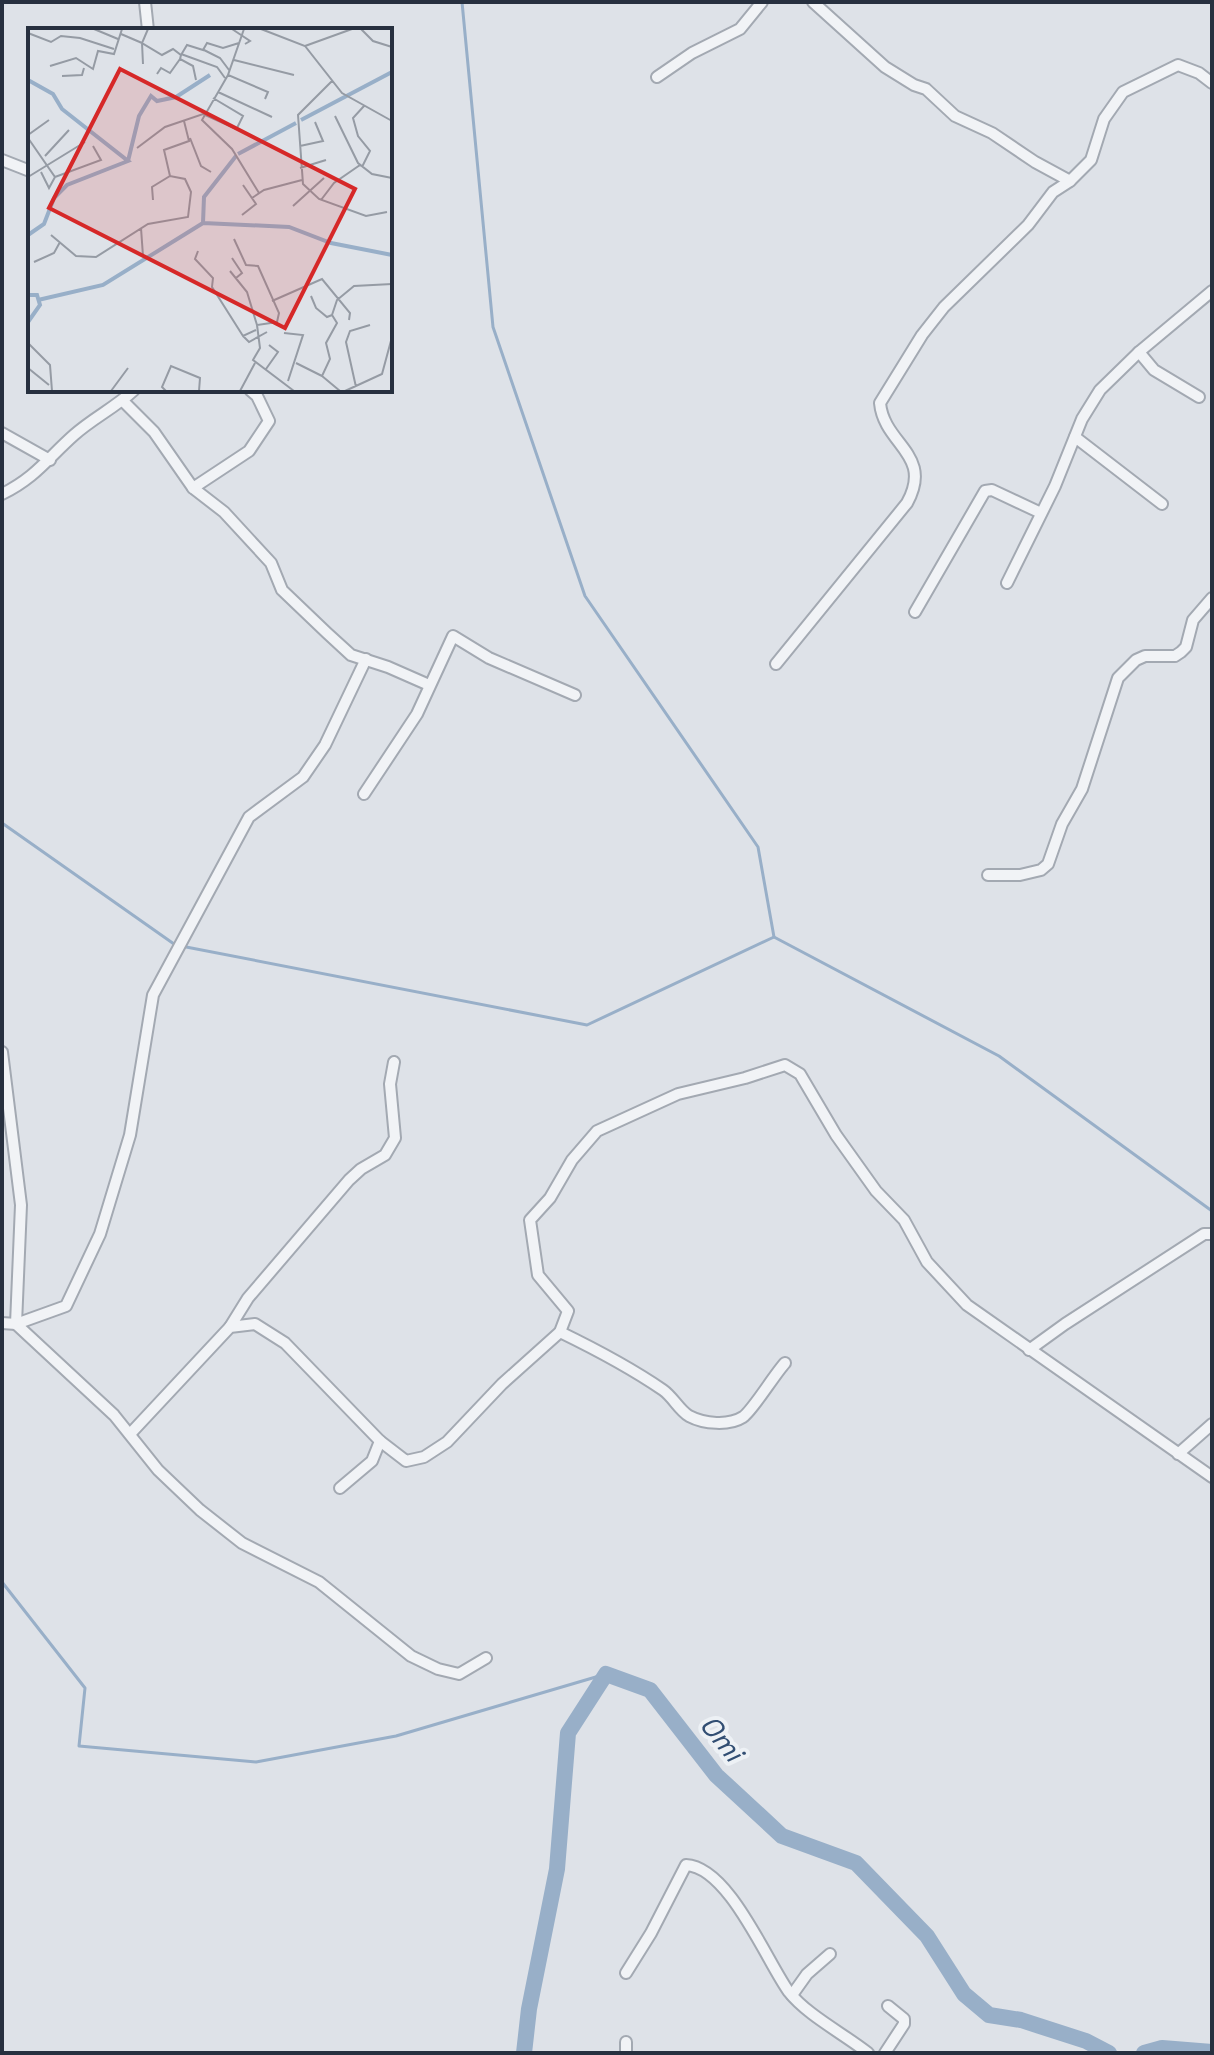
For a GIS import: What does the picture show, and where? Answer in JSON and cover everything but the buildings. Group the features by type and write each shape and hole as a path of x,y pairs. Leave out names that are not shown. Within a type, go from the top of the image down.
{"street":[{"path":"145,2 148,28"},
{"path":"657,77 692,53 740,29 762,2"},
{"path":"813,2 885,67 926,89 955,116 992,133 1070,181"},
{"path":"776,664 914,491 917,473 914,463 884,418 880,403 922,335 944,307 1028,225 1053,192 1070,181 1091,160 1104,119 1123,92 1178,65 1199,73 1212,83"},
{"path":"2,160 28,170"},
{"path":"1007,583 1055,486 1082,419 1100,390 1139,352 1212,291"},
{"path":"1139,352 1154,370 1199,397"},
{"path":"2,494 23,484 75,435 132,392"},
{"path":"193,488 249,451 269,421 252,392"},
{"path":"123,401 154,432 193,488 224,512 271,563 282,590 351,655 429,685"},
{"path":"2,433 50,460"},
{"path":"1075,437 1162,504"},
{"path":"915,612 985,491 992,490 1041,513"},
{"path":"988,875 1020,875 1041,870 1048,864 1062,824 1082,789 1118,678 1128,666 1145,656 1175,656 1181,652 1186,647 1193,620 1212,598"},
{"path":"364,794 417,714 453,636 489,658 575,695"},
{"path":"2,1323 16,1324 66,1306 100,1234 130,1135 153,995 249,817 303,777 325,745 366,659"},
{"path":"2,1052 21,1205 16,1324 114,1415 158,1470 242,1543 319,1582 411,1656 438,1669 459,1674 486,1658"},
{"path":"130,1434 230,1327 248,1298 349,1180 385,1155 395,1138 390,1084 394,1062"},
{"path":"230,1327 255,1324 285,1343 380,1441 406,1461 424,1457 447,1442 502,1384 560,1332 568,1311 538,1275 530,1220 550,1198 580,1150 597,1131 678,1094 785,1065 800,1074 836,1135 876,1191 904,1220 927,1262 977,1314 1212,1477"},
{"path":"1029,1350 1163,1260 1204,1234 1210,1234"},
{"path":"560,1332 634,1370 670,1395 687,1415 720,1423 738,1420 747,1414 785,1363"},
{"path":"1178,1454 1212,1424"},
{"path":"340,1488 372,1461 380,1441"},
{"path":"626,1973 651,1933 686,1865 695,1866 713,1879 744,1912 792,1995 868,2053"},
{"path":"792,1995 807,1974 830,1954"},
{"path":"885,2053 904,2024 904,2019 888,2006"}],"waterway":[{"path":"462,2 493,327 585,596 758,847 774,937"},
{"path":"2,823 174,944"},
{"path":"181,946 587,1025 774,937 999,1056 1212,1211"},
{"path":"2,1582 85,1688 79,1746 256,1762 396,1736 606,1674"},
{"name":"Omi","path":"524,2053 529,2009 557,1869 568,1733 606,1674 650,1690 716,1775 782,1836 856,1863 927,1936 964,1994 989,2015 1021,2020 1086,2041 1109,2053"},
{"name":"Omi","path":"1144,2053 1162,2048 1212,2052"}]}
